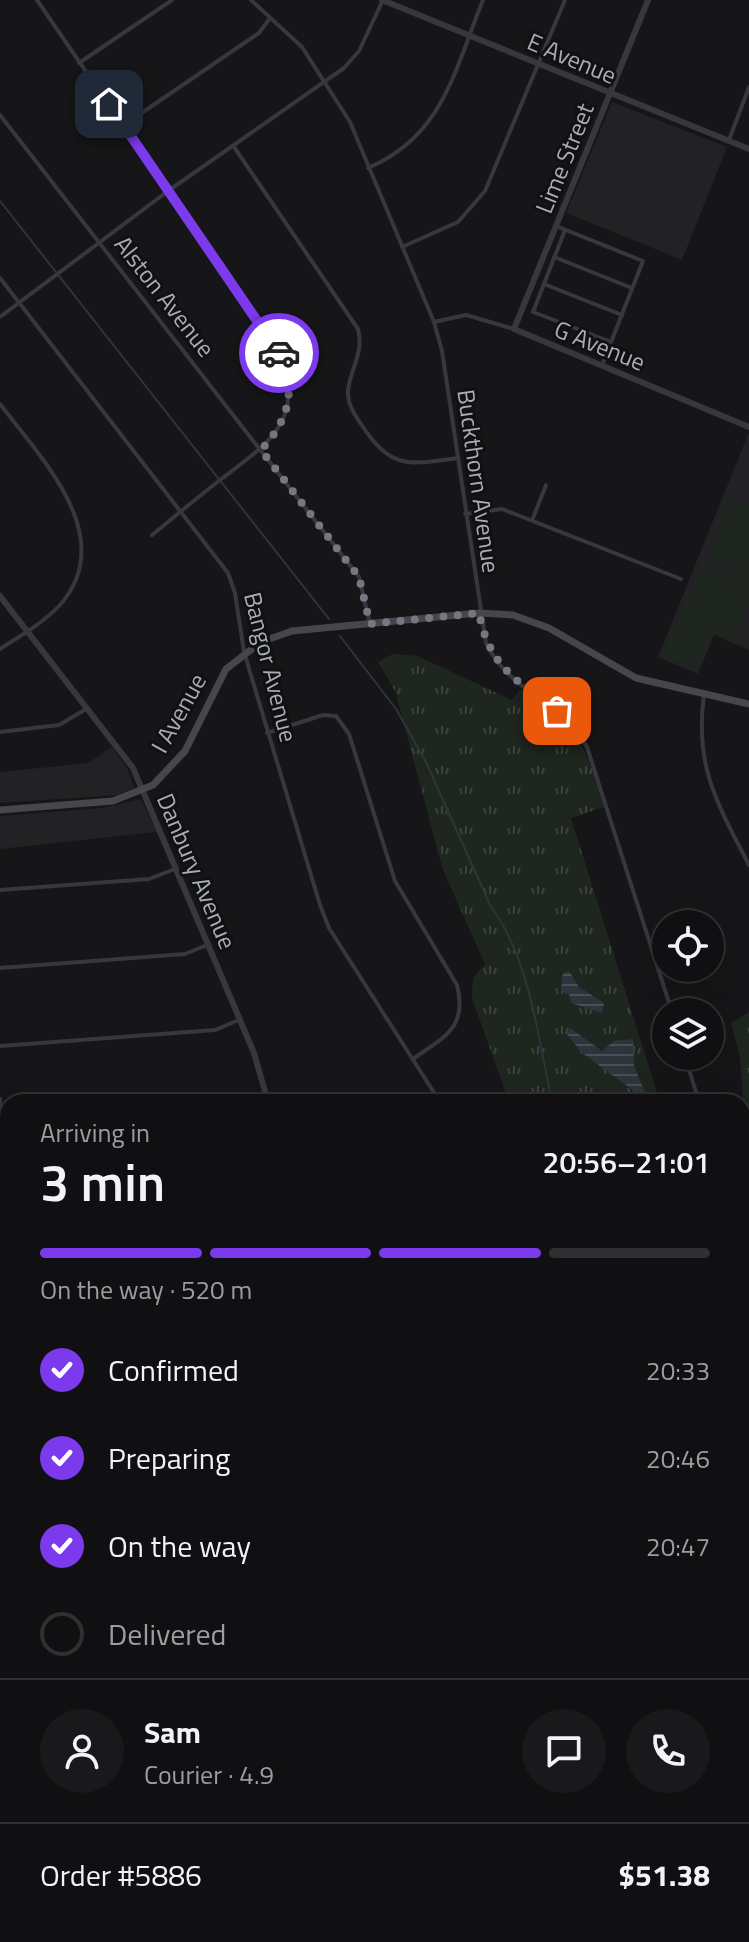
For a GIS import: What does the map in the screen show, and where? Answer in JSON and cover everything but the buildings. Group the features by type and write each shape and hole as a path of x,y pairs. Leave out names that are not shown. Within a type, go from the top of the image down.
{"main road":[{"name":"I Avenue","path":"0,810 113,801 143,790 178,761 215,685 244,652 282,633 479,613 529,619 636,678 749,704"}],"street":[{"path":"37,0 281,356 288,375 287,411 278,431 261,450 152,535"},
{"path":"79,63 172,0"},
{"name":"Buckthorn Avenue","path":"251,0 302,47 350,122 434,322 442,351 479,613 486,643 498,663 568,721 587,747 668,998"},
{"path":"0,317 99,240 327,82 359,51 383,0"},
{"name":"E Avenue","path":"383,0 749,149"},
{"path":"368,168 396,156 428,125 483,0"},
{"path":"402,247 439,233 472,209 485,191 565,0"},
{"name":"Lime Street","path":"514,329 648,0"},
{"path":"124,125 259,33 270,18"},
{"path":"729,140 749,87"},
{"name":"Alston Avenue","path":"0,115 359,577 370,624"},
{"path":"234,147 358,329 361,344 347,394 351,410 374,444 393,460 413,464 458,458"},
{"path":"556,226 643,261 601,366"},
{"path":"565,230 533,312 611,342"},
{"path":"554,257 632,288"},
{"name":"Bangor Avenue","path":"0,278 228,573 235,593 244,652 267,733 329,928 435,1094"},
{"path":"544,284 622,315"},
{"name":"G Avenue","path":"434,322 466,315 514,329 749,426"},
{"path":"0,404 66,491 77,517 81,545 79,570 72,588 60,605 0,649"},
{"path":"533,518 546,485"},
{"path":"465,514 502,509 533,518 681,579"},
{"name":"Danbury Avenue","path":"0,596 133,768 258,1063 266,1094"},
{"path":"704,693 700,722 703,763 717,801 749,865"},
{"path":"0,732 59,725 88,708"},
{"path":"267,733 323,715 336,716 349,734 395,881 457,985 461,1003 455,1025 413,1059"},
{"path":"0,890 149,879 176,869"},
{"path":"0,968 185,954 208,945"},
{"path":"0,1046 215,1030 240,1020"},
{"path":"689,1070 697,1094"}],"shaded area":[{"path":"612,102 727,147 682,260 566,213"},
{"path":"749,432 749,650 714,635 698,674 658,657"},
{"path":"112,747 128,770 134,788 117,795 0,803 0,772 88,763"},
{"path":"141,799 157,832 0,849 0,816 102,808"},
{"path":"569,971 579,987 604,1003 602,1013 571,1003 569,994 561,991 563,973"},
{"path":"570,1028 602,1051 614,1041 633,1039 634,1066 646,1094 638,1094 581,1052 567,1034"}],"green space":[{"path":"735,498 749,504 749,576 711,560 727,501"},
{"path":"703,564 749,582 749,597 732,638 713,632 698,666 693,668 661,655"},
{"path":"393,654 417,656 512,700 521,689 567,727 584,750 604,807 571,818 657,1094 506,1094 472,998 473,978 485,964 443,870 395,691 378,662"},
{"path":"749,1012 749,1094 743,1094 740,1057 731,1023"}],"waterway":[{"path":"0,201 329,619"},
{"path":"340,636 396,709 426,762 490,905 515,949 531,999 550,1094"}],"way so far":[{"path":"279,353 288,375 290,393 287,411 278,431 261,450 359,577 370,624 479,613 486,643 498,663 557,711"}],"route":[{"path":"109,104 279,353"}]}
